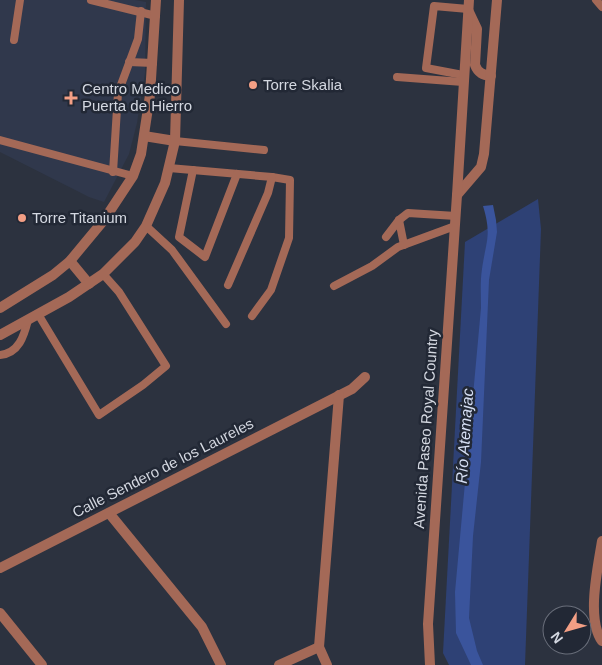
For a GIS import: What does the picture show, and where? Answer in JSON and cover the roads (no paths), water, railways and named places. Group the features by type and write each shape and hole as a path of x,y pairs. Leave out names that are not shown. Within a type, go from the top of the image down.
{"street":[{"path":"0,308 53,276 70,260 104,220 133,176 141,154 144,136 153,63 156,0"},
{"path":"0,335 89,284 135,242 146,226 157,203 169,168 175,141 179,0"},
{"path":"457,195 481,168 484,154 497,0"},
{"path":"468,4 477,29 475,65 477,71 491,76"},
{"name":"Avenida Paseo Royal Country","path":"430,665 428,624 456,221 468,4"},
{"path":"144,136 175,141"},
{"path":"70,260 89,284"},
{"name":"Calle Sendero de los Laureles","path":"0,568 352,389 365,377"},
{"path":"327,665 319,647 339,395"},
{"path":"109,513 202,627 221,665"},
{"path":"602,541 595,594 595,620 598,635 602,641"},
{"path":"0,613 42,665"},
{"path":"279,665 319,647"}],"lane":[{"path":"14,40 20,0"},
{"path":"91,0 156,16"},
{"path":"596,0 602,7"},
{"path":"463,79 426,68 434,6 468,4"},
{"path":"113,172 118,92 138,39 141,11"},
{"path":"129,62 153,63"},
{"path":"397,77 463,79"},
{"path":"0,140 133,176"},
{"path":"175,141 264,150"},
{"path":"169,168 290,180 289,238 271,290 252,316"},
{"path":"193,170 179,236 205,257 237,174"},
{"path":"228,285 268,193 272,177"},
{"path":"386,237 399,220 408,213 456,221"},
{"path":"399,220 404,245"},
{"path":"334,286 372,266 398,247 456,221"},
{"path":"146,226 172,250 226,324"},
{"path":"38,314 98,415 143,385 166,366 119,292 102,274"},
{"path":"0,355 6,354 18,346 24,336 28,320"}],"place":[{"name":"Torre Skalia","path":"253,85"},
{"name":"Centro Medico Puerta de Hierro","path":"71,98"},
{"name":"Torre Titanium","path":"22,218"}],"water label":[{"name":"Río Atemajac","path":"464,436"}]}
